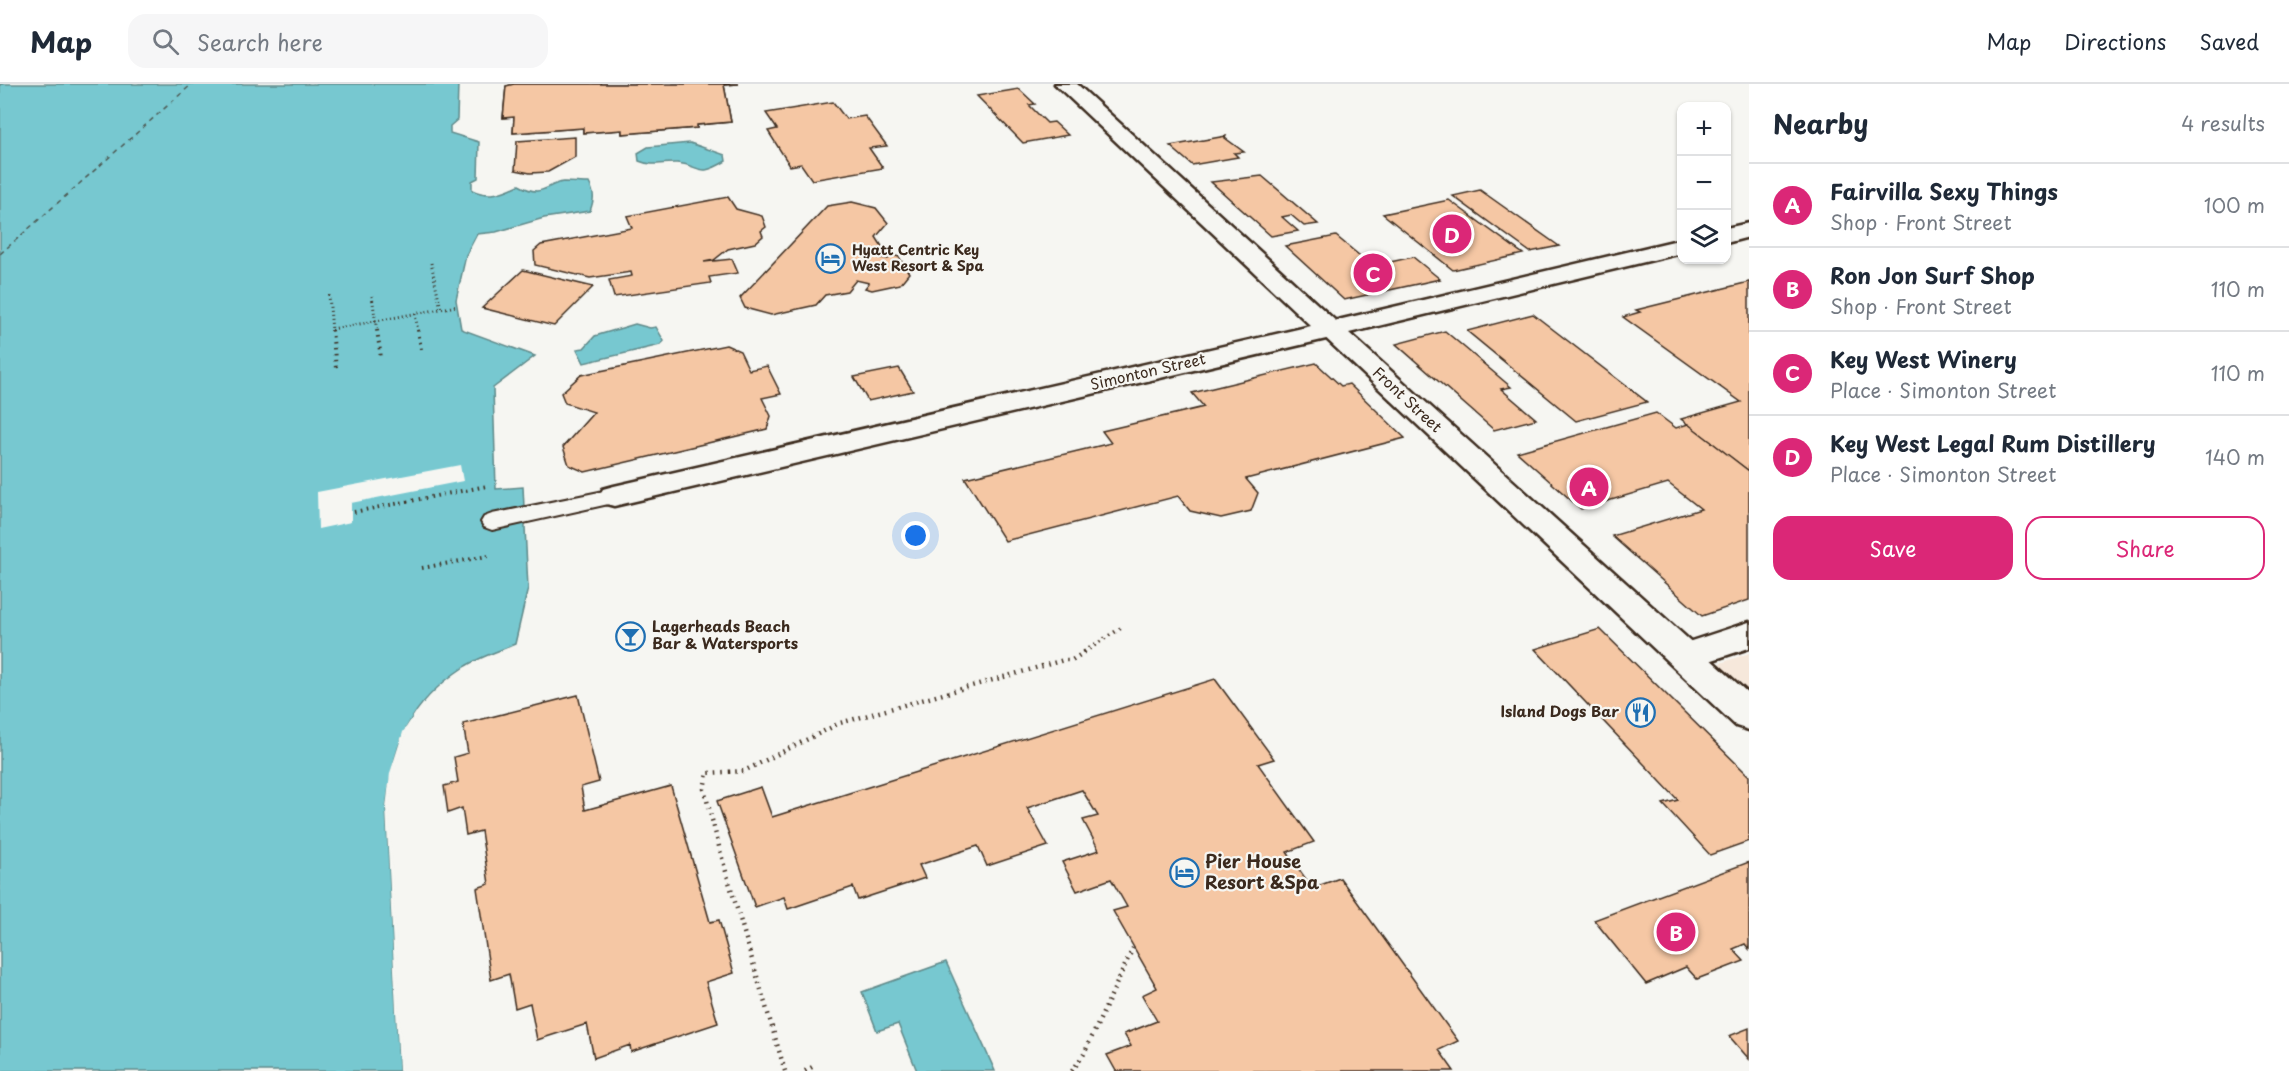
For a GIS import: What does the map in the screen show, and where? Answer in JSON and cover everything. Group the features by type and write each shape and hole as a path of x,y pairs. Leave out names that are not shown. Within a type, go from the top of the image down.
{"street":[{"name":"Front Street","path":"1065,84 1749,716"},
{"path":"1731,235 1749,230"},
{"name":"Simonton Street","path":"614,496 1677,247"},
{"path":"1685,656 1749,635"}],"lane":[{"path":"492,522 614,496"}],"path":[{"path":"431,263 441,309"},
{"path":"328,295 336,368"},
{"path":"372,296 381,358"},
{"path":"332,329 457,306"},
{"path":"415,314 421,349"},
{"path":"354,512 489,486"},
{"path":"785,1071 722,858 704,789 707,773 744,771 840,723 1065,660 1072,660 1124,626"},
{"path":"1072,1071 1084,1054 1133,948"},
{"path":"805,1071 814,1066"}],"shaded area":[{"path":"1749,653 1749,692 1718,664"}],"water":[{"path":"0,84 458,84 457,120 450,126 450,133 479,142 478,178 472,181 472,190 484,194 496,194 519,185 539,191 564,182 589,183 591,187 593,197 590,211 544,218 496,232 477,234 466,255 456,300 461,329 535,356 493,388 496,489 523,487 528,588 515,644 470,663 429,696 407,727 393,764 386,809 399,1071 0,1071"},
{"path":"690,143 725,155 726,161 709,169 700,170 685,164 653,164 639,161 638,153 648,147"},
{"path":"635,324 650,328 656,327 664,341 660,345 584,363 577,349 584,348 595,336"},
{"path":"946,962 995,1071 917,1071 898,1024 877,1031 862,992"}],"pier":[{"path":"460,465 463,481 351,503 351,522 318,529 317,492"},
{"path":"416,712 419,713 406,733 393,774 389,809 402,1071 399,1071 386,808 390,773 403,732"}],"building":[{"path":"514,84 664,84 629,87 630,96 675,93 673,84 738,84 724,85 731,122 697,125 697,128 622,134 622,130 583,133 583,128 513,133 514,117 503,118 506,86"},
{"path":"514,84 738,84 724,85 731,122 697,125 697,128 622,134 622,130 583,133 583,128 513,133 514,117 503,118 506,86"},
{"path":"1019,89 1035,104 1029,105 1047,123 1054,122 1068,135 1023,143 977,96"},
{"path":"833,102 846,119 865,116 887,146 869,148 883,168 812,180 801,164 790,166 768,131 777,129 766,113"},
{"path":"1226,136 1225,138 1244,152 1234,153 1238,157 1192,165 1170,146"},
{"path":"575,137 575,157 548,172 530,173 515,170 517,141"},
{"path":"1262,176 1318,224 1304,226 1291,215 1282,217 1298,231 1271,236 1211,182"},
{"path":"1480,190 1559,246 1530,252 1453,196"},
{"path":"728,197 736,209 762,216 766,227 761,231 763,236 755,243 728,249 714,260 704,262 732,259 738,273 709,277 711,283 614,297 609,280 632,276 631,272 590,278 535,265 534,251 541,245 632,228 627,216"},
{"path":"1449,200 1523,254 1453,270 1383,214"},
{"name":"Hyatt Centric Key West Resort & Spa","path":"852,202 876,208 888,223 876,237 883,248 876,257 888,259 892,255 899,257 909,273 900,284 872,290 865,288 869,283 856,280 847,291 825,295 816,305 771,315 745,308 740,298 827,206"},
{"path":"1336,236 1372,266 1413,257 1440,279 1344,300 1285,246"},
{"path":"523,270 593,287 554,326 482,308"},
{"path":"1749,282 1749,471 1681,419 1741,402 1623,317 1640,312 1636,310"},
{"path":"1533,314 1647,402 1576,421 1467,331"},
{"path":"1445,331 1511,387 1501,389 1536,419 1494,430 1396,344"},
{"path":"726,345 740,351 749,370 767,366 781,394 762,398 771,416 767,429 585,472 569,465 563,447 594,412 565,403 561,393 581,375"},
{"path":"1316,363 1341,386 1349,384 1405,438 1246,479 1258,493 1251,511 1221,518 1190,511 1178,496 1005,541 965,478 1111,443 1102,431 1204,407 1192,393"},
{"path":"899,368 913,391 868,401 854,377"},
{"path":"1656,413 1676,428 1688,424 1749,471 1749,600 1702,616 1612,536 1701,509 1668,483 1581,509 1517,452"},
{"name":"Island Dogs Bar","path":"1600,629 1749,776 1749,841 1710,855 1663,804 1678,800 1535,649"},
{"name":"Pier House Resort &Spa","path":"1215,679 1274,759 1258,764 1314,842 1287,852 1312,888 1340,878 1458,1041 1439,1050 1454,1071 1116,1071 1107,1055 1131,1046 1124,1034 1157,1021 1142,995 1157,988 1113,911 1127,907 1111,879 1077,891 1062,862 1099,850 1083,820 1098,816 1082,790 1027,808 1048,846 987,866 978,846 919,865 925,878 858,900 853,887 788,909 784,897 755,907 717,801 761,787 772,817"},
{"path":"578,695 599,782 581,787 585,810 671,786 710,922 719,920 734,973 706,982 718,1023 631,1052 630,1045 594,1058 587,1024 537,1040 530,1003 515,1008 509,974 491,980 477,888 489,884 481,831 466,835 462,808 448,813 444,786 458,782 454,757 468,753 463,724"},
{"path":"1749,862 1749,949 1745,944 1733,949 1744,961 1697,979 1686,967 1646,984 1594,920"},
{"path":"1749,1028 1749,1059 1729,1036"}],"ferry route":[{"path":"0,254 192,84"}],"place":[{"name":"Key West Legal Rum Distillery","path":"1452,234"},
{"name":"Hyatt Centric Key West Resort & Spa","path":"831,258"},
{"name":"Key West Winery","path":"1373,273"},
{"name":"Fairvilla Sexy Things","path":"1589,487"},
{"name":"Lagerheads Beach Bar & Watersports","path":"631,636"},
{"name":"Island Dogs Bar","path":"1640,712"},
{"name":"Pier House Resort &Spa","path":"1184,872"},
{"name":"Ron Jon Surf Shop","path":"1676,932"}]}
